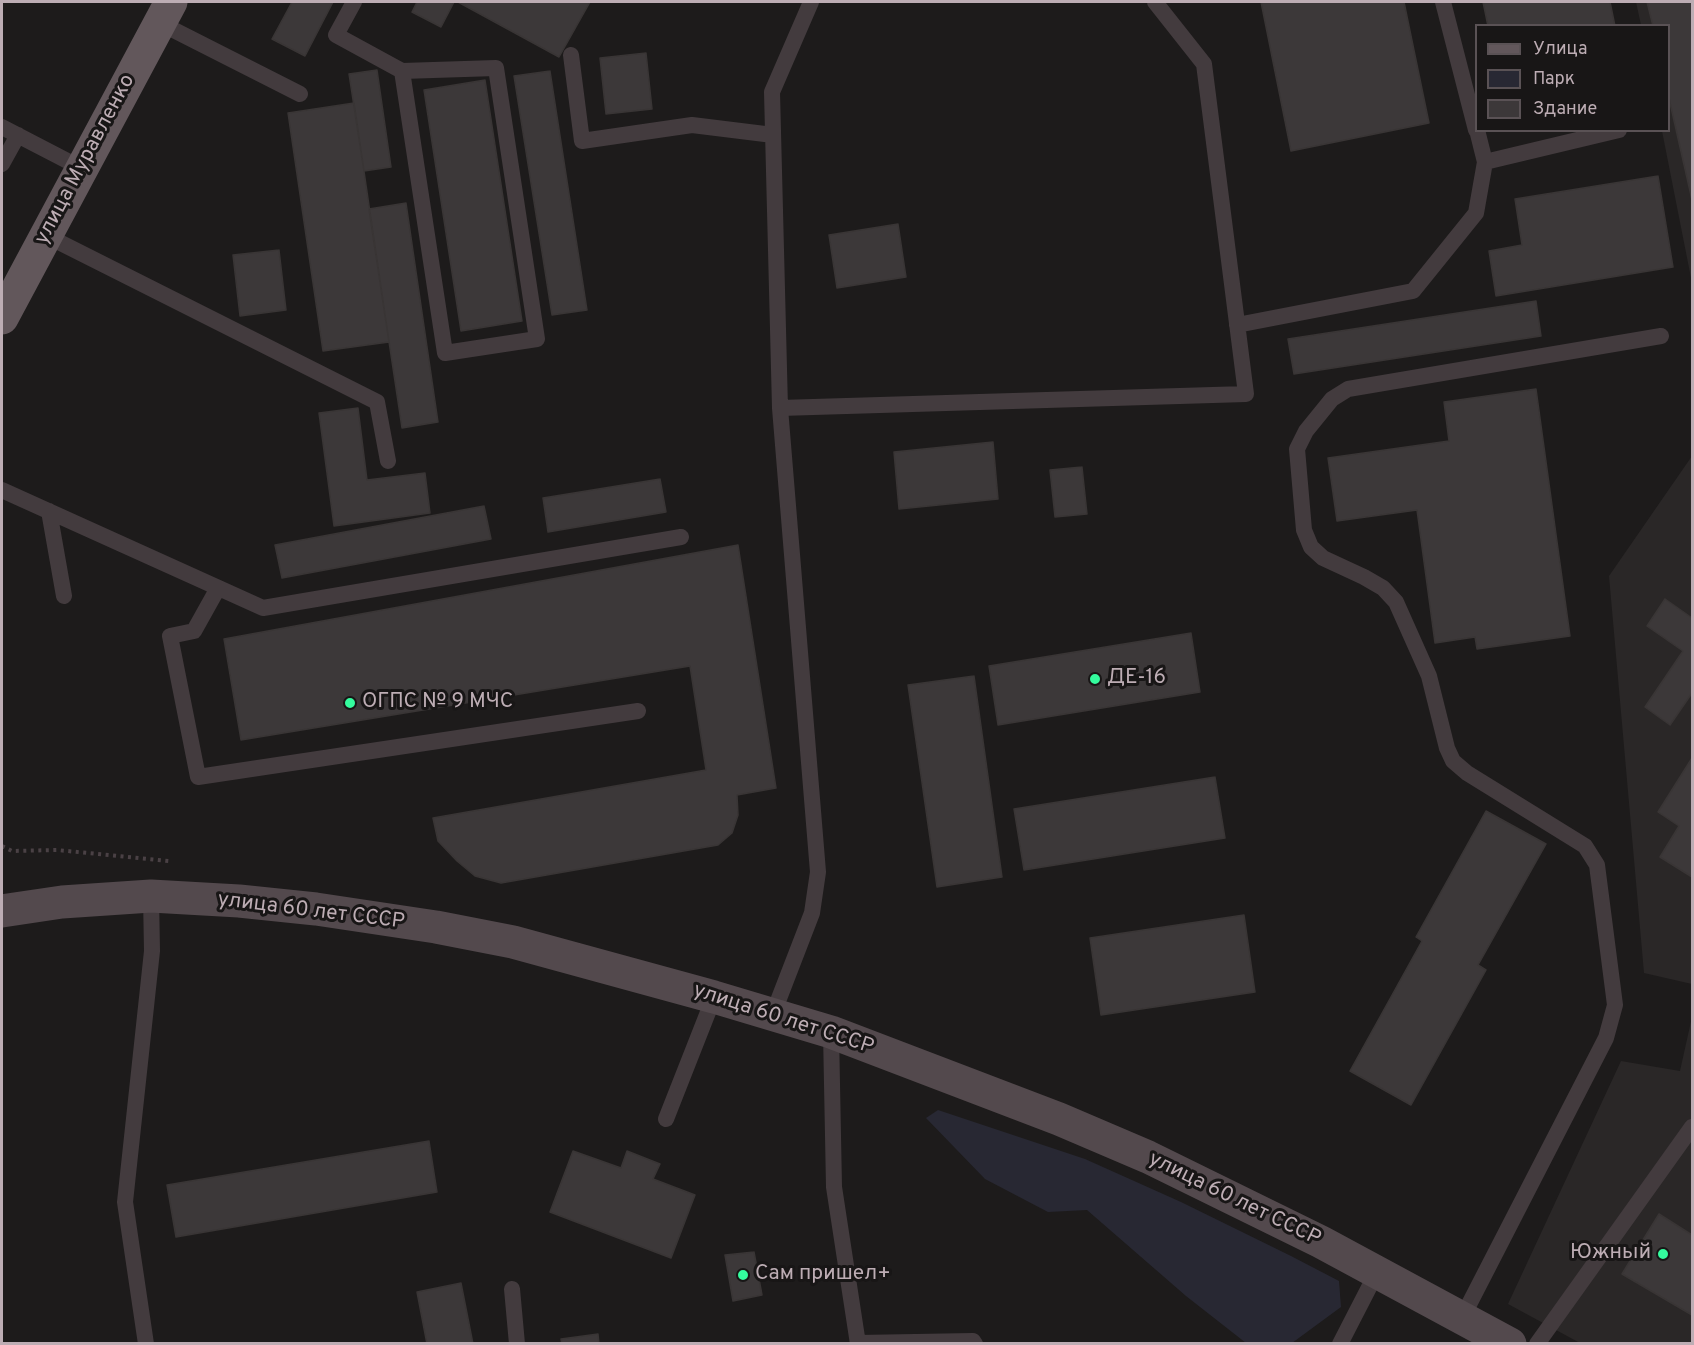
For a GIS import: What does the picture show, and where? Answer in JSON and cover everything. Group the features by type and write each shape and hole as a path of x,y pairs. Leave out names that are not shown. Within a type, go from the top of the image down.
{"main road":[{"name":"улица Муравленко","path":"2,318 165,12"},
{"name":"улица 60 лет СССР","path":"2,911 62,902 151,896 239,901 316,909 436,927 513,942 714,997 831,1032 1059,1119 1148,1157 1311,1237 1510,1344"}],"lane":[{"path":"354,2 336,35 402,71 496,68 537,339 445,353 402,71"},
{"path":"773,1014 812,913 818,872 780,408 771,92 812,2"},
{"path":"780,408 1246,394 1204,64 1155,2"},
{"path":"1443,2 1475,122"},
{"path":"165,12 300,94"},
{"path":"570,55 582,141 693,125 773,135"},
{"path":"2,127 81,168"},
{"path":"1237,325 1413,291 1476,213 1485,162 1478,132"},
{"path":"1485,162 1611,132"},
{"path":"2,164 18,135"},
{"path":"45,235 377,402 388,461"},
{"path":"1462,1318 1606,1038 1615,1005 1597,866 1585,846 1467,773 1453,761 1447,748 1429,676 1396,602 1383,588 1323,558 1311,547 1304,530 1297,449 1306,431 1332,399 1348,389 1660,336"},
{"path":"2,490 263,608 681,537"},
{"path":"49,511 64,596"},
{"path":"218,588 194,631 170,636 198,777 638,711"},
{"path":"146,1344 125,1202 152,951 151,896"},
{"path":"666,1119 714,997"},
{"path":"831,1032 834,1187 858,1343 972,1341 975,1344"},
{"path":"1537,1344 1692,1127"},
{"path":"1340,1344 1377,1272"},
{"path":"512,1289 517,1344"}],"shaded area":[{"path":"1636,2 1692,2 1692,283 1662,132 1670,132 1670,24 1641,24"},
{"path":"1692,456 1692,984 1644,973 1609,576"},
{"path":"1692,1017 1692,1343 1580,1343 1508,1304 1621,1061 1680,1071"}],"green space":[{"path":"938,1110 1085,1159 1181,1202 1339,1281 1341,1307 1292,1343 1246,1343 1186,1296 1087,1210 1048,1212 985,1179 926,1118"}],"building":[{"path":"292,2 333,2 305,56 272,39"},
{"path":"417,2 454,2 441,27 412,12"},
{"path":"458,2 590,2 559,57"},
{"path":"1261,2 1404,2 1429,123 1291,151"},
{"path":"1483,2 1610,2 1615,24 1488,24"},
{"path":"1647,2 1692,2 1692,200 1670,103 1670,24 1652,24"},
{"path":"646,53 652,109 606,114 600,58"},
{"path":"377,70 391,167 364,171 349,74"},
{"path":"550,71 587,310 552,315 514,76"},
{"path":"485,80 522,321 461,331 424,90"},
{"path":"354,103 389,342 323,351 288,113"},
{"path":"1658,176 1673,267 1496,296 1489,251 1522,245 1515,199"},
{"path":"406,203 438,422 402,428 369,209"},
{"path":"898,224 906,277 837,288 829,235"},
{"path":"279,250 286,310 240,316 233,255"},
{"path":"1536,301 1541,336 1294,374 1288,339"},
{"path":"1536,389 1570,636 1477,649 1475,637 1435,643 1417,510 1337,521 1328,458 1449,441 1444,402"},
{"path":"358,408 367,480 425,473 430,513 334,526 319,413"},
{"path":"993,442 998,499 899,509 894,452"},
{"path":"1082,467 1087,514 1055,517 1050,470"},
{"path":"660,479 666,512 548,532 543,498"},
{"path":"484,506 491,539 282,578 275,545"},
{"name":"ОГПС № 9 МЧС","path":"738,545 776,788 737,795 738,815 732,833 718,845 501,883 475,876 457,861 438,841 433,818 706,770 690,666 241,740 224,639"},
{"path":"1665,599 1692,618 1692,693 1670,725 1645,707 1683,651 1647,626"},
{"name":"ДЕ-16","path":"1191,633 1200,692 998,725 989,666"},
{"path":"974,676 1002,877 937,887 908,685"},
{"path":"1692,758 1692,877 1660,857 1679,826 1658,812"},
{"path":"1215,777 1225,838 1024,870 1014,809"},
{"path":"1486,811 1546,844 1478,965 1486,970 1411,1105 1350,1071 1422,941 1416,937"},
{"path":"1244,915 1255,992 1101,1015 1090,938"},
{"path":"429,1141 437,1192 176,1237 167,1185"},
{"path":"573,1151 621,1168 627,1151 660,1164 653,1179 695,1195 671,1258 550,1212"},
{"name":"Южный","path":"1659,1214 1692,1235 1692,1315 1622,1274"},
{"name":"Сам пришел+","path":"754,1252 762,1295 733,1301 725,1255"},
{"path":"461,1283 473,1344 427,1344 417,1292"},
{"path":"598,1334 599,1344 562,1344 561,1339"}],"place":[{"name":"ДЕ-16","path":"1095,679"},
{"name":"ОГПС № 9 МЧС","path":"350,703"},
{"name":"Южный","path":"1663,1254"},
{"name":"Сам пришел+","path":"743,1275"}]}
